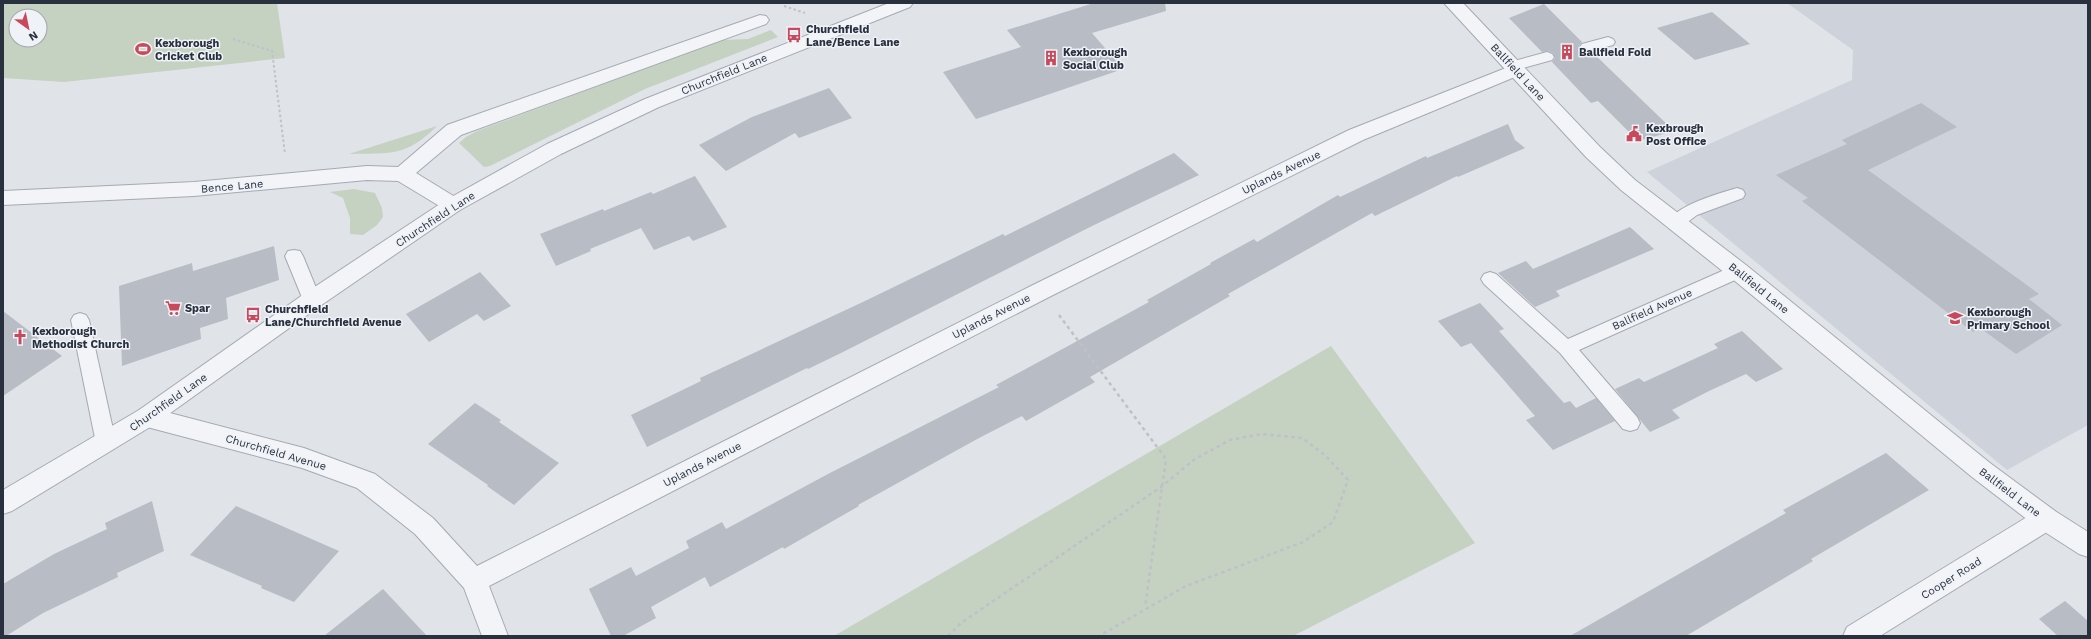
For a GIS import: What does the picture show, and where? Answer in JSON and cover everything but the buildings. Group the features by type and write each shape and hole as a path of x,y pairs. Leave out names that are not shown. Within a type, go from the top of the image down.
{"street":[{"name":"Churchfield Lane","path":"3,503 106,443 147,417 312,300 453,205 554,149 652,102 904,3"},
{"name":"Ballfield Lane","path":"1453,3 1598,156 1628,185 1738,271 1981,470 2046,519 2088,546"},
{"path":"402,174 454,130 760,20"},
{"name":"Uplands Avenue","path":"474,581 1041,290 1356,135 1514,68"},
{"name":"Bence Lane","path":"3,198 194,189 367,173 402,174 453,205"},
{"name":"Churchfield Avenue","path":"147,417 304,458 366,481 424,526 474,581 495,636"},
{"name":"Cooper Road","path":"1856,636 2046,519"}],"lane":[{"path":"1586,47 1608,42"},
{"path":"1514,68 1547,57"},
{"path":"1675,223 1691,211 1737,194"},
{"path":"294,256 312,300"},
{"name":"Ballfield Avenue","path":"1566,348 1738,271"},
{"path":"1490,280 1566,348 1630,423"},
{"path":"80,320 106,443"}],"path":[{"path":"233,39 272,51 288,180"},
{"path":"1041,290 1166,459 1145,608"},
{"path":"948,636 961,623 1161,487 1195,459 1230,440 1261,434 1302,438 1326,456 1348,480 1333,522 1303,542 1186,586 1145,608 1099,636"}],"shaded area":[{"name":"Kexborough Primary School","path":"1787,3 2088,3 2088,425 2007,470 1647,172 1852,80 1853,50"}],"green space":[{"name":"Kexborough Cricket Club","path":"3,3 277,3 285,58 64,82 3,78"},
{"path":"771,30 778,37 645,89 490,166 484,167 459,143 477,131 721,40 748,39"},
{"path":"437,126 426,136 407,148 387,153 349,154"},
{"path":"354,189 375,193 382,208 383,217 377,225 363,235 350,234 350,218 343,198 330,192"},
{"path":"1331,346 1475,543 1293,636 834,636"}],"place":[{"name":"Churchfield Lane/Bence Lane","path":"794,35"},
{"name":"Kexborough Cricket Club","path":"143,49"},
{"name":"Ballfield Fold","path":"1567,52"},
{"name":"Kexborough Social Club","path":"1051,58"},
{"name":"Kexbrough Post Office","path":"1634,134"},
{"name":"Spar","path":"173,308"},
{"name":"Churchfield Lane/Churchfield Avenue","path":"253,315"},
{"name":"Kexborough Primary School","path":"1955,318"},
{"name":"Kexborough Methodist Church","path":"20,337"}]}
